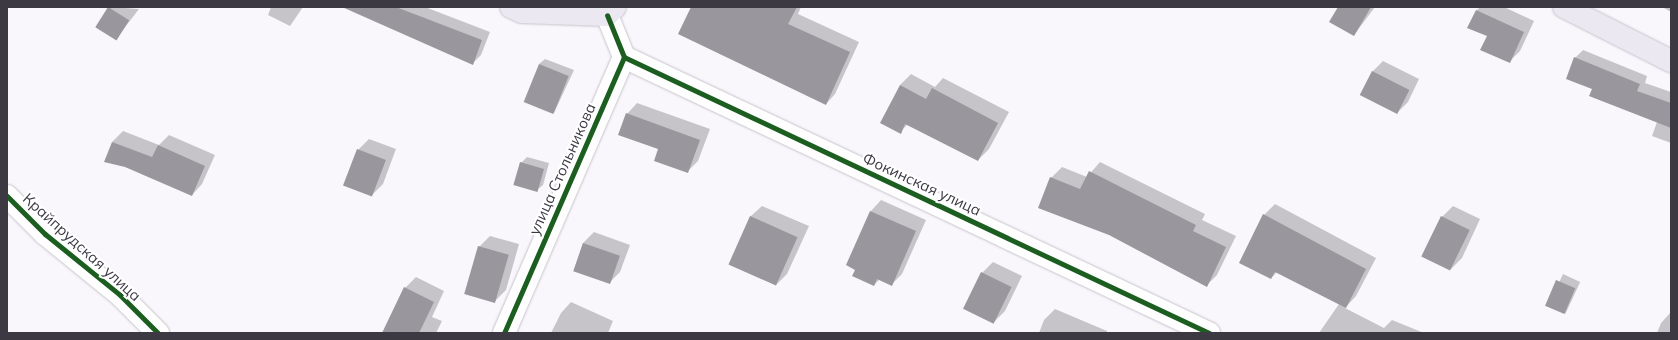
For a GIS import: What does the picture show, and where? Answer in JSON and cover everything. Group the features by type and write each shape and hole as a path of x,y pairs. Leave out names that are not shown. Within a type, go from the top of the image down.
{"main road":[{"path":"511,7 522,12 611,11"},
{"path":"1564,7 1671,60"}],"street":[{"path":"611,11 624,57"},
{"name":"улица Стольникова","path":"504,333 624,57"},
{"name":"Фокинская улица","path":"624,57 1210,333"},
{"name":"Крайпрудская улица","path":"7,196 45,234 120,295 158,333"}],"building":[{"path":"108,7 129,20 116,41 95,27"},
{"path":"342,7 396,7 482,40 473,65"},
{"path":"691,7 797,7 788,24 850,52 826,105 678,34"},
{"path":"1338,7 1371,7 1354,36 1329,22"},
{"path":"1476,10 1524,32 1510,63 1480,50 1487,36 1467,28"},
{"path":"1574,57 1640,84 1637,91 1671,103 1671,128 1589,96 1592,89 1566,79"},
{"path":"539,64 569,76 553,114 524,102"},
{"path":"1372,71 1409,90 1397,114 1360,95"},
{"path":"900,85 926,99 932,88 998,123 978,161 905,124 901,134 880,123"},
{"path":"626,113 700,140 688,173 654,161 658,149 618,135"},
{"path":"112,142 152,157 158,145 205,166 192,196 125,167 104,162"},
{"path":"357,149 386,160 372,197 343,185"},
{"path":"520,162 544,169 537,192 513,185"},
{"path":"1089,171 1196,225 1193,231 1226,247 1207,287 1109,235 1038,208 1050,177 1080,189"},
{"path":"870,211 916,231 892,286 877,279 874,286 852,276 855,270 846,265"},
{"path":"1263,214 1366,269 1346,308 1275,272 1271,279 1239,263"},
{"path":"750,216 798,237 776,286 728,264"},
{"path":"1441,216 1470,230 1450,270 1421,256"},
{"path":"583,243 620,256 610,284 573,271"},
{"path":"478,246 509,255 495,303 464,294"},
{"path":"981,272 1012,287 994,324 963,309"},
{"path":"1556,280 1575,288 1564,314 1545,306"},
{"path":"404,287 434,302 419,333 382,333"}],"cycle path":[{"path":"504,333 624,57 607,15"},
{"path":"624,57 1209,333"},
{"path":"7,196 45,234 120,295 158,333"}]}
